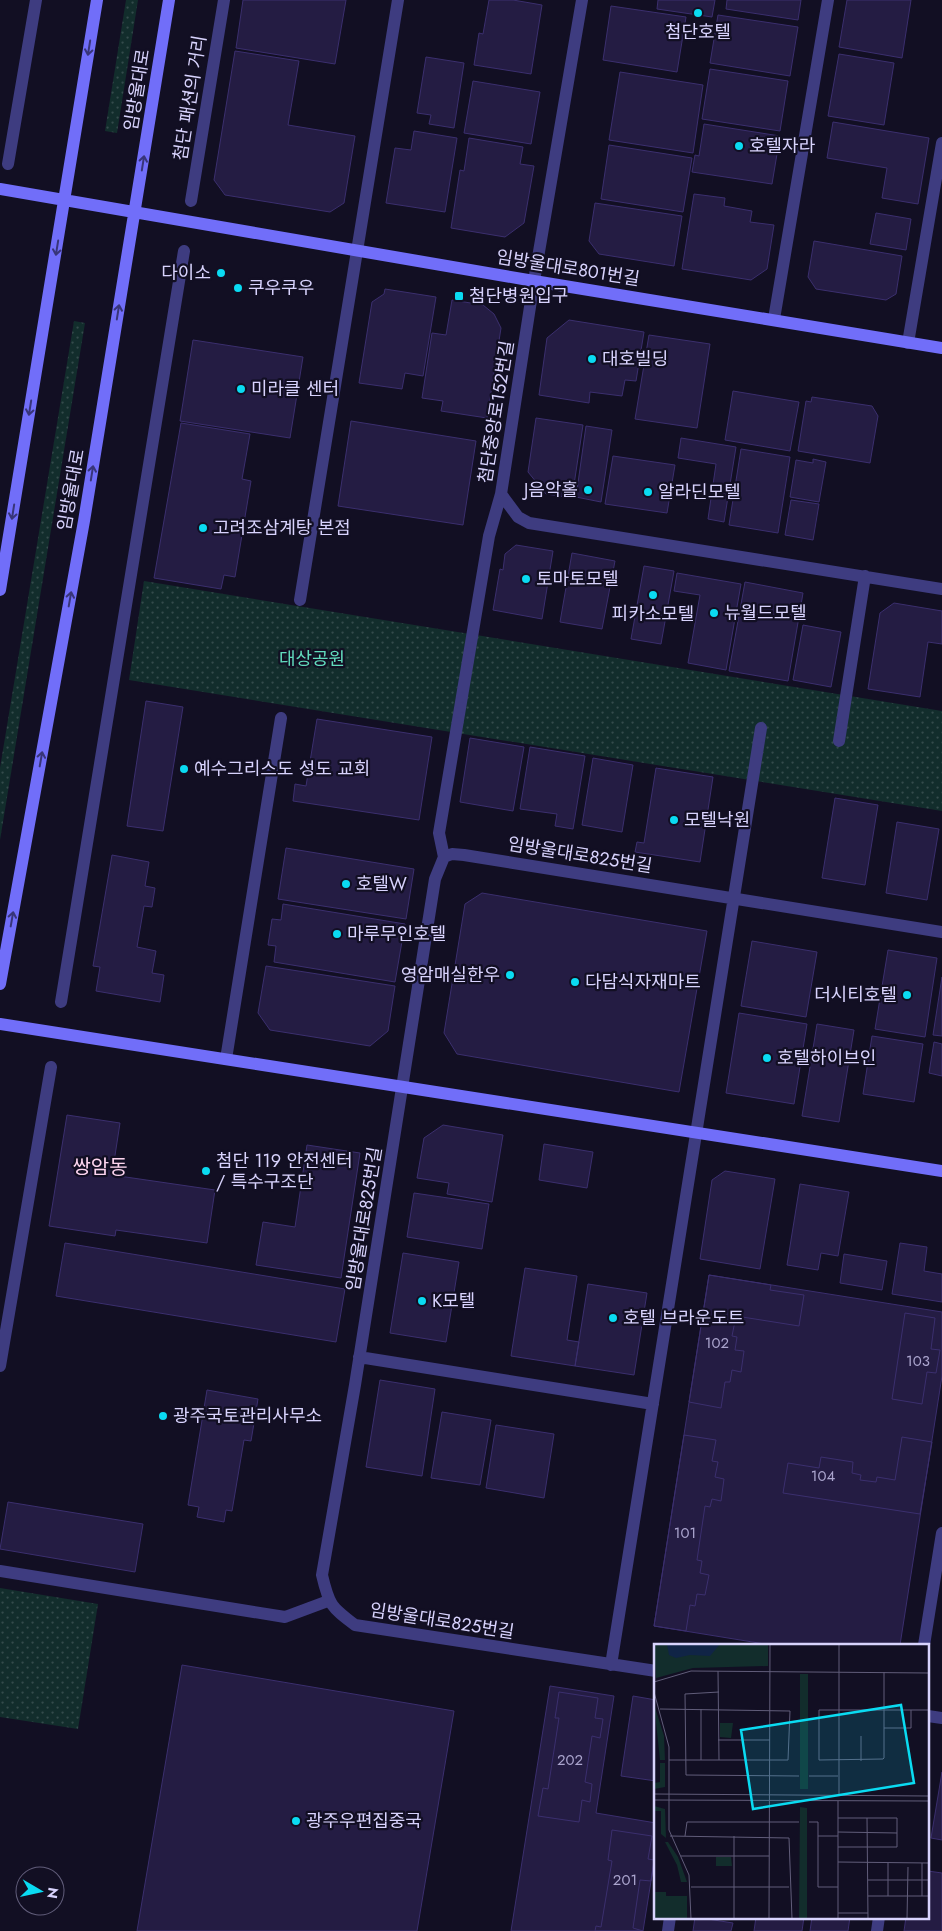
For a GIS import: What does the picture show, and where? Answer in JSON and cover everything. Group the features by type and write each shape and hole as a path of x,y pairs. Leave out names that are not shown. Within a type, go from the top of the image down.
{"street":[{"path":"8,164 36,0"},
{"path":"0,590 97,0"},
{"name":"임방울대로","path":"0,984 84,521 169,0"},
{"name":"첨단 패션의 거리","path":"191,201 224,0"},
{"path":"300,600 398,0"},
{"name":"첨단중앙로152번길","path":"582,0 534,281 501,494 518,517 529,523 942,589"},
{"path":"774,320 828,0"},
{"path":"908,343 942,143"},
{"name":"임방울대로801번길","path":"0,189 534,281 942,348"},
{"path":"61,1002 184,251"},
{"path":"444,857 439,833 440,824 489,536 501,494"},
{"path":"839,741 865,576"},
{"path":"226,1059 281,718"},
{"path":"611,1665 762,728"},
{"name":"임방울대로825번길","path":"654,1672 356,1625 340,1614 328,1601 322,1576 435,879 444,857 452,854 464,854 942,932"},
{"path":"0,1024 942,1171"},
{"path":"0,1366 51,1067"},
{"path":"359,1357 653,1404"},
{"path":"924,1644 942,1533"},
{"path":"0,1571 286,1617 328,1601"},
{"path":"668,1931 670,1918"},
{"path":"877,1931 879,1918"}],"green space":[{"path":"126,0 138,0 117,133 105,131"},
{"path":"74,321 85,323 0,840 0,768"},
{"name":"대상공원","path":"144,581 942,711 942,811 129,680"},
{"path":"0,1588 98,1604 78,1729 0,1717"}],"building":[{"path":"243,0 346,0 335,64 236,48"},
{"path":"489,0 513,0 542,5 531,74 474,65 479,33 483,34"},
{"name":"첨단호텔","path":"658,0 715,0 712,17 657,9"},
{"path":"727,0 801,0 798,20 726,9"},
{"path":"847,0 911,0 902,58 839,47"},
{"path":"611,6 686,17 677,72 603,60"},
{"path":"718,15 798,27 790,76 710,63"},
{"path":"235,51 299,61 288,125 355,136 344,203 330,212 225,195 214,180"},
{"path":"839,54 894,63 884,125 828,116"},
{"path":"426,57 464,63 454,128 429,124 431,115 417,113"},
{"path":"710,69 788,81 780,131 702,119"},
{"path":"620,72 703,85 693,153 609,140"},
{"path":"473,81 540,92 531,144 464,133"},
{"path":"833,122 929,138 918,204 882,198 887,168 827,158"},
{"name":"호텔자라","path":"704,124 780,136 772,184 692,172 695,155 699,156"},
{"path":"414,131 457,138 445,212 386,203 395,148 411,150"},
{"path":"469,138 523,147 520,164 534,166 524,223 505,237 451,228 460,170 464,171"},
{"path":"609,145 692,158 683,212 601,199"},
{"path":"694,194 725,198 724,206 752,211 750,222 774,225 767,269 751,280 682,269"},
{"path":"595,203 682,216 674,266 599,254 589,241"},
{"path":"876,213 911,219 906,250 870,244"},
{"path":"814,241 902,256 896,294 886,300 816,289 808,277"},
{"path":"385,289 436,297 423,376 405,373 402,389 359,383 372,302 384,294"},
{"path":"452,300 483,305 494,314 501,328 487,418 441,411 443,401 422,398 432,333 446,335"},
{"name":"대호빌딩","path":"569,320 644,332 636,381 625,380 622,396 590,392 589,403 539,395 547,338"},
{"path":"649,335 710,344 697,428 635,419"},
{"name":"미라클 센터","path":"193,340 303,357 290,438 180,421"},
{"path":"733,391 799,402 790,451 725,440"},
{"path":"812,397 872,406 878,416 870,463 798,451 806,401 811,402"},
{"path":"536,418 583,425 572,498 546,494 528,472"},
{"path":"351,421 476,441 463,525 338,506"},
{"name":"고려조삼계탕 본점","path":"181,423 250,434 242,479 251,481 235,577 224,575 221,589 154,578"},
{"path":"586,426 612,430 601,502 576,497"},
{"path":"681,438 736,447 724,522 708,519 716,464 678,458"},
{"path":"741,449 790,457 778,533 729,525"},
{"path":"613,456 675,465 667,513 605,504"},
{"path":"813,459 826,462 819,502 790,497 796,460 813,463"},
{"path":"791,500 819,504 813,540 785,535"},
{"path":"516,545 553,551 542,619 493,610 500,569 503,570 505,554"},
{"path":"572,553 615,561 602,629 560,622"},
{"path":"644,566 674,571 661,644 631,639"},
{"path":"677,573 741,584 726,670 688,663 700,595 674,591"},
{"path":"745,582 803,593 788,681 729,671"},
{"path":"894,603 942,611 942,644 928,642 920,697 868,689 880,613"},
{"path":"803,625 841,632 831,687 793,680"},
{"path":"146,701 183,707 163,831 127,826"},
{"path":"317,719 432,737 419,820 293,801 295,784 306,786"},
{"path":"470,738 524,747 513,811 460,802"},
{"path":"530,747 585,756 573,829 555,826 557,814 520,809"},
{"path":"593,758 633,765 622,832 582,825"},
{"path":"656,768 713,777 700,862 635,852 637,842 644,843"},
{"path":"835,798 878,805 865,885 822,878"},
{"path":"897,822 939,829 927,900 886,893"},
{"name":"호텔W","path":"286,848 414,869 406,919 278,899"},
{"path":"112,855 149,862 145,886 155,888 152,907 144,906 137,947 156,951 152,973 164,975 160,1002 96,991 100,967 93,966"},
{"name":"다담식자재마트","path":"482,893 707,931 679,1092 457,1054 444,1033 465,904"},
{"name":"마루무인호텔","path":"283,904 405,924 395,982 274,962 276,946 268,945 272,919 281,920"},
{"path":"752,941 817,952 806,1017 741,1006"},
{"path":"888,950 937,958 925,1037 875,1029"},
{"path":"266,966 395,986 388,1031 370,1046 270,1030 258,1013"},
{"path":"942,977 942,1036 933,1035"},
{"name":"호텔하이브인","path":"739,1013 807,1024 794,1104 726,1093"},
{"path":"817,1024 854,1030 839,1122 802,1116"},
{"path":"872,1036 923,1044 914,1102 863,1094"},
{"path":"934,1042 942,1044 942,1076 929,1073"},
{"path":"67,1115 120,1123 112,1175 215,1190 207,1243 116,1230 115,1236 49,1226"},
{"path":"443,1125 503,1135 492,1202 447,1194 449,1183 417,1178 424,1138"},
{"path":"544,1144 593,1152 587,1188 539,1180"},
{"path":"307,1145 360,1153 341,1278 256,1265 263,1222 295,1227"},
{"path":"725,1171 775,1179 760,1269 700,1259 712,1180"},
{"path":"800,1184 849,1192 838,1256 821,1253 818,1270 787,1265"},
{"path":"414,1193 489,1204 482,1249 407,1237"},
{"path":"65,1243 345,1289 336,1342 56,1296"},
{"path":"900,1243 927,1247 924,1271 942,1274 942,1302 892,1294"},
{"path":"403,1253 459,1262 446,1342 390,1333"},
{"path":"844,1254 887,1261 882,1290 840,1283"},
{"path":"525,1268 577,1276 567,1340 579,1342 575,1366 511,1356"},
{"path":"709,1275 771,1285 770,1290 804,1295 799,1326 736,1316 732,1336 737,1337 735,1350 744,1351 741,1372 732,1370 730,1382 725,1382 721,1408 689,1402"},
{"path":"709,1275 942,1312 942,1376 900,1644 765,1644 654,1626"},
{"name":"호텔 브라운도트","path":"588,1284 647,1293 634,1375 575,1366"},
{"path":"905,1313 935,1318 931,1349 940,1350 936,1373 927,1372 922,1404 892,1399"},
{"path":"380,1380 435,1389 422,1476 366,1467"},
{"path":"207,1390 258,1399 251,1441 244,1440 232,1511 226,1510 224,1522 197,1517 199,1507 188,1505"},
{"path":"442,1412 491,1420 480,1485 431,1478"},
{"path":"496,1425 554,1434 544,1498 486,1488"},
{"path":"684,1435 716,1440 712,1461 718,1462 715,1477 724,1479 721,1501 712,1499 710,1507 705,1506 697,1560 702,1561 700,1573 709,1575 705,1595 697,1594 695,1606 690,1605 686,1631 654,1626"},
{"path":"902,1437 932,1442 920,1514 783,1493 788,1463 819,1468 821,1457 853,1462 852,1473 861,1475 860,1480 876,1482 877,1477 895,1480"},
{"path":"8,1502 143,1524 135,1572 0,1549"},
{"name":"광주우편집중국","path":"182,1665 454,1711 417,1931 137,1931"},
{"path":"550,1686 614,1696 596,1813 654,1823 654,1862 643,1931 511,1931"},
{"path":"559,1692 598,1698 595,1718 603,1719 600,1738 592,1736 585,1782 592,1784 590,1802 582,1800 579,1822 538,1816 543,1788 548,1789 559,1718 555,1718"},
{"path":"633,1696 654,1700 654,1781 621,1776"},
{"path":"942,1772 942,1840 931,1838"},
{"path":"612,1830 652,1836 648,1859 654,1860 651,1881 640,1880 633,1928 643,1931 595,1931 596,1926 601,1927 612,1861 608,1860"},
{"path":"930,1871 942,1873 942,1931 904,1931 906,1918 930,1918"},
{"path":"695,1918 733,1923 731,1931 693,1931"},
{"path":"756,1918 804,1918 802,1931 754,1931"},
{"path":"812,1918 850,1918 848,1931 810,1931"}],"place":[{"name":"첨단호텔","path":"698,13"},
{"name":"호텔자라","path":"739,146"},
{"name":"다이소","path":"221,273"},
{"name":"쿠우쿠우","path":"238,288"},
{"name":"첨단병원입구","path":"459,296"},
{"name":"대호빌딩","path":"592,359"},
{"name":"미라클 센터","path":"241,389"},
{"name":"J음악홀","path":"588,490"},
{"name":"알라딘모텔","path":"648,492"},
{"name":"고려조삼계탕 본점","path":"203,528"},
{"name":"토마토모텔","path":"526,579"},
{"name":"피카소모텔","path":"653,595"},
{"name":"뉴월드모텔","path":"714,613"},
{"name":"예수그리스도 성도 교회","path":"184,769"},
{"name":"모텔낙원","path":"674,820"},
{"name":"호텔W","path":"346,884"},
{"name":"마루무인호텔","path":"337,934"},
{"name":"영암매실한우","path":"510,975"},
{"name":"다담식자재마트","path":"575,982"},
{"name":"더시티호텔","path":"907,995"},
{"name":"호텔하이브인","path":"767,1058"},
{"name":"첨단 119 안전센터 / 특수구조단","path":"206,1171"},
{"name":"K모텔","path":"422,1301"},
{"name":"호텔 브라운도트","path":"613,1318"},
{"name":"광주국토관리사무소","path":"163,1416"},
{"name":"광주우편집중국","path":"296,1821"}],"district":[{"name":"쌍암동","path":"100,1167"}]}
